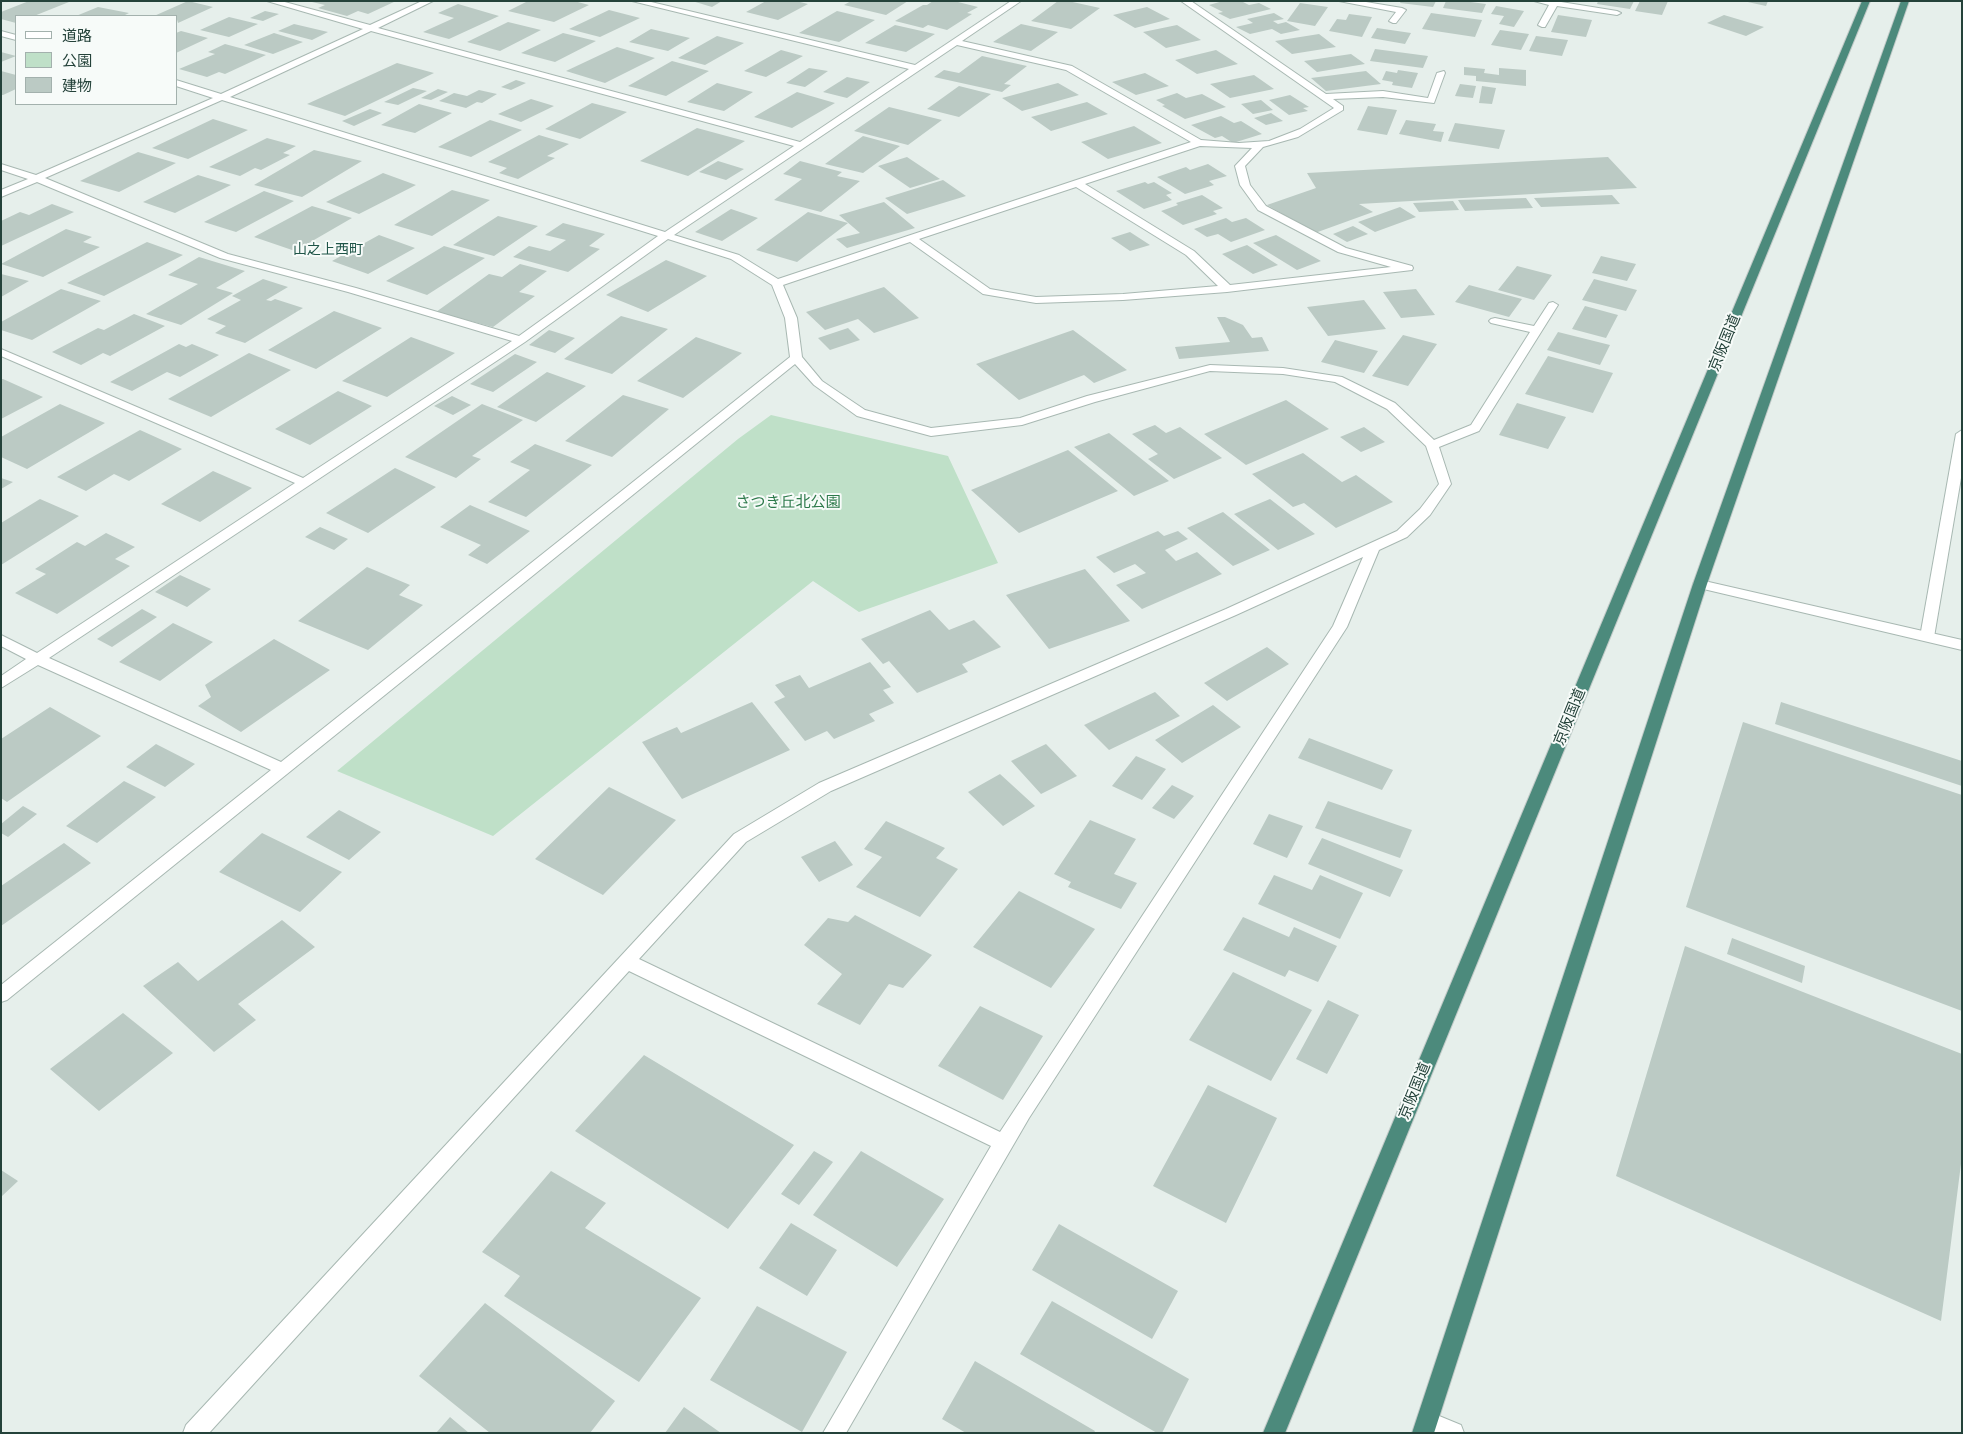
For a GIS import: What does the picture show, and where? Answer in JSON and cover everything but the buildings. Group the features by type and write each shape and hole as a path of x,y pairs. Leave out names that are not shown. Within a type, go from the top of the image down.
{"highway":[{"name":"京阪国道","path":"1274,1433 1866,2"},
{"path":"1425,1428 1700,584 1903,6"}],"street":[{"path":"271,1 801,145"},
{"path":"1,194 222,97 429,1"},
{"path":"636,1 916,68"},
{"path":"999,1 1014,3"},
{"path":"778,283 1199,143 1245,146 1280,141 1304,130 1340,108 1185,1"},
{"path":"1343,1 1402,10 1394,21"},
{"path":"1538,1 1617,13"},
{"path":"1,683 521,340 667,235 1014,3"},
{"path":"1542,25 1554,4"},
{"path":"1,33 15,38"},
{"path":"955,42 1069,68 1199,143"},
{"path":"1324,97 1382,94 1431,101 1441,74"},
{"path":"178,84 735,257 778,283 791,318 796,358 818,383 860,413 931,432 1022,422 1091,398 1210,368 1282,371 1338,379 1391,406 1432,445 1445,484 1426,512 1402,534 1160,643 825,787 740,838 194,1433"},
{"path":"910,238 987,292 1036,300 1123,297 1227,289 1408,268 1342,250 1262,208 1245,185 1240,166 1261,144"},
{"path":"1,167 36,178 224,256 352,290 521,340"},
{"path":"1077,183 1190,253 1227,289"},
{"path":"1432,445 1476,428 1553,305"},
{"path":"1495,321 1537,330"},
{"path":"1,352 305,483"},
{"path":"1,995 796,358"},
{"path":"1927,637 1962,434"},
{"path":"834,1433 1004,1144 1340,627 1374,546"},
{"path":"1700,584 1962,645"},
{"path":"1,640 37,659 283,769"},
{"path":"626,961 1004,1144"},
{"path":"1425,1428 1453,1433"}],"green space":[{"name":"さつき丘北公園","path":"771,415 948,456 998,563 859,612 813,581 493,836 337,771 738,439"}],"district":[{"name":"山之上西町","path":"328,250"}]}
